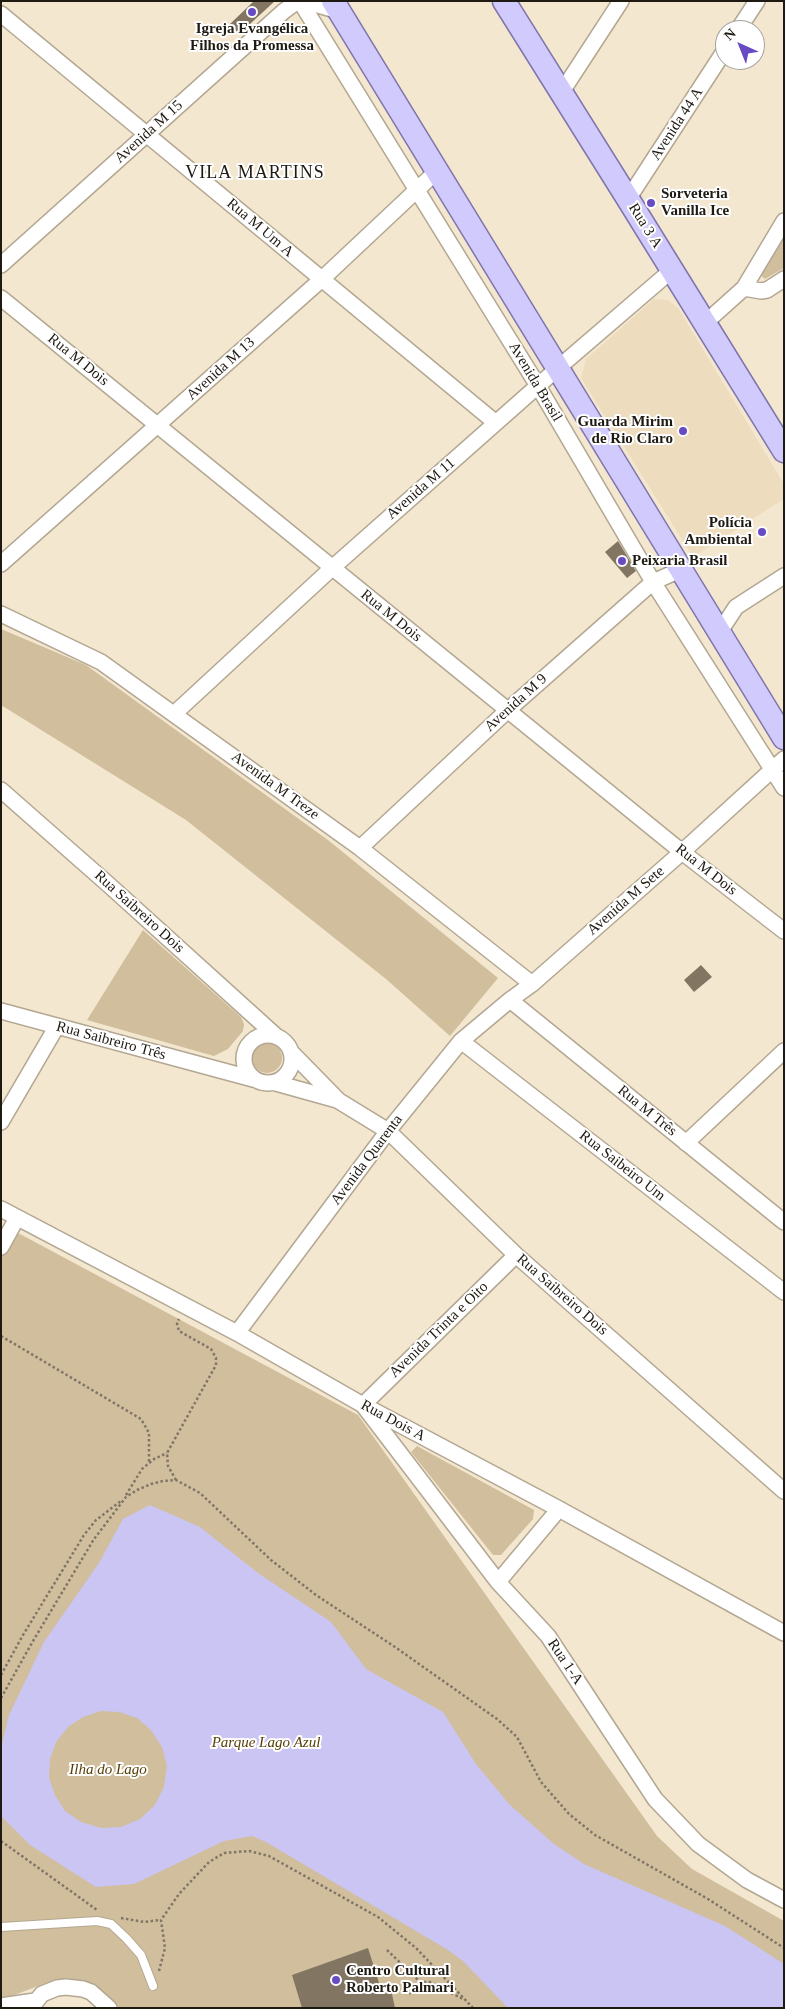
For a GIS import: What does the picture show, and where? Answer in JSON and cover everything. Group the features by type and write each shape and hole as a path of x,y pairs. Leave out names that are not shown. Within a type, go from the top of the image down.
{"main road":[{"name":"Rua 3 A","path":"504,1 784,451"},
{"name":"Avenida Brasil","path":"336,6 784,738"}],"street":[{"path":"301,1 336,6"},
{"name":"Avenida M 15","path":"1,265 284,11 301,1"},
{"name":"Avenida Brasil","path":"301,1 538,386 653,582 784,788"},
{"path":"561,93 621,1"},
{"path":"745,20 757,1"},
{"name":"Rua M Um A","path":"1,14 496,423"},
{"name":"Avenida 44 A","path":"628,198 715,65"},
{"name":"Avenida M 13","path":"1,564 322,279 438,171"},
{"path":"705,323 744,288 784,221"},
{"name":"Avenida M 11","path":"174,713 332,568 672,270"},
{"path":"744,288 761,291 767,290 784,279"},
{"name":"Rua M Dois","path":"1,298 682,852 784,931"},
{"name":"Avenida M 9","path":"360,848 508,710 653,582 680,570"},
{"path":"720,633 736,607 784,576"},
{"name":"Avenida M Treze","path":"1,614 101,662 360,848 532,984"},
{"name":"Avenida M Sete","path":"510,1000 532,984 784,759"},
{"name":"Rua Saibreiro Dois","path":"1,790 276,1036"},
{"name":"Avenida Quarenta","path":"237,1333 388,1131 461,1041 510,1000"},
{"name":"Rua M Três","path":"510,1000 784,1222"},
{"name":"Rua Saibreiro Três","path":"1,1011 253,1079"},
{"path":"1,1122 57,1026"},
{"path":"276,1036 288,1046 292,1053 291,1068 288,1074 276,1083 260,1082 253,1079 244,1064 244,1056 252,1041 259,1037 276,1036"},
{"name":"Rua Saibeiro Um","path":"461,1041 784,1292"},
{"path":"686,1143 784,1051"},
{"name":"Rua Saibreiro Dois","path":"292,1053 339,1101 388,1131 516,1255 784,1491"},
{"name":"Rua Saibreiro Três","path":"221,1070 244,1064"},
{"name":"Rua Saibreiro Dois","path":"276,1083 339,1101"},
{"name":"Rua Dois A","path":"1,1209 237,1333 362,1404 559,1509 784,1633"},
{"path":"1,1247 17,1218"},
{"name":"Avenida Trinta e Oito","path":"362,1404 516,1255"},
{"name":"Rua 1-A","path":"362,1404 498,1582 548,1636 655,1799 698,1844 747,1880 784,1900"},
{"path":"498,1582 559,1509"},
{"path":"1,2006 33,2004 50,1990 74,1987 91,1992 109,2008"}],"lane":[{"path":"1,1927 97,1921 111,1924 141,1955 152,1986"}],"path":[{"path":"184,1305 177,1324 179,1331 211,1349 216,1358 216,1365 167,1453 168,1466 176,1480 200,1493 271,1560 316,1595 395,1647 497,1719 517,1738 541,1782 569,1814 595,1835 708,1899 784,1948"},
{"path":"1,1336 141,1419 149,1433 149,1462"},
{"path":"1,1698 94,1539 126,1497 142,1469 149,1462 167,1453"},
{"path":"1,1675 84,1535 96,1520 136,1490 163,1481 176,1480"},
{"path":"1,1841 101,1912"},
{"path":"152,1986 161,1966 165,1948 161,1920 179,1894 209,1862 224,1854 248,1851 268,1856 378,1917 416,1948 473,2008"},
{"path":"116,1918 144,1922 161,1920"},
{"path":"387,1950 420,1982 430,1982 467,2001"},
{"path":"409,1994 420,1982"}],"shaded area":[{"name":"Guarda Mirim de Rio Claro","path":"654,299 668,300 678,308 784,484 784,499 693,557 581,378 586,359"},
{"path":"150,1505 200,1527 258,1573 331,1622 366,1669 443,1712 476,1764 509,1804 554,1844 584,1864 725,1926 784,1964 784,2008 508,2008 463,1961 448,1950 266,1842 252,1836 224,1841 134,1884 96,1887 30,1845 1,1816 1,1748 9,1715 44,1642 99,1563 123,1519","holes":["101,1711 119,1712 137,1718 151,1730 162,1747 167,1766 164,1787 155,1805 140,1819 121,1827 101,1828 81,1822 65,1811 55,1795 49,1778 50,1759 56,1742 68,1727 83,1717"]}],"green space":[{"path":"784,232 784,268 765,279 758,273"},
{"path":"1,629 86,665 328,840 498,978 450,1036 386,979 186,820 1,705"},
{"path":"143,930 241,1017 244,1024 243,1031 228,1049 214,1056 87,1020"},
{"path":"267,1043 278,1047 282,1058 278,1069 267,1073 256,1069 252,1058 256,1047"},
{"name":"Parque Lago Azul","path":"15,1233 358,1415 657,1836 692,1869 784,1921 784,2008 119,2008 110,1997 95,1986 83,1981 66,1978 49,1982 1,2000 1,1259"},
{"path":"417,1446 534,1510 533,1519 501,1555 493,1555 411,1452"}],"building":[{"name":"Igreja Evangélica Filhos da Promessa","path":"254,1 275,1 239,34 230,24"},
{"name":"Peixaria Brasil","path":"618,541 636,571 627,578 605,552"},
{"path":"701,965 712,977 694,992 684,980"},
{"name":"Centro Cultural Roberto Palmari","path":"368,1948 381,1989 390,1985 395,2008 302,2008 292,1975"}],"place":[{"name":"Igreja Evangélica Filhos da Promessa","path":"252,12"},
{"name":"Sorveteria Vanilla Ice","path":"651,203"},
{"name":"Guarda Mirim de Rio Claro","path":"683,431"},
{"name":"Polícia Ambiental","path":"762,532"},
{"name":"Peixaria Brasil","path":"622,561"},
{"name":"Centro Cultural Roberto Palmari","path":"336,1980"}],"district":[{"name":"VILA MARTINS","path":"255,173"}],"park label":[{"name":"Ilha do Lago","path":"108,1770"}]}
